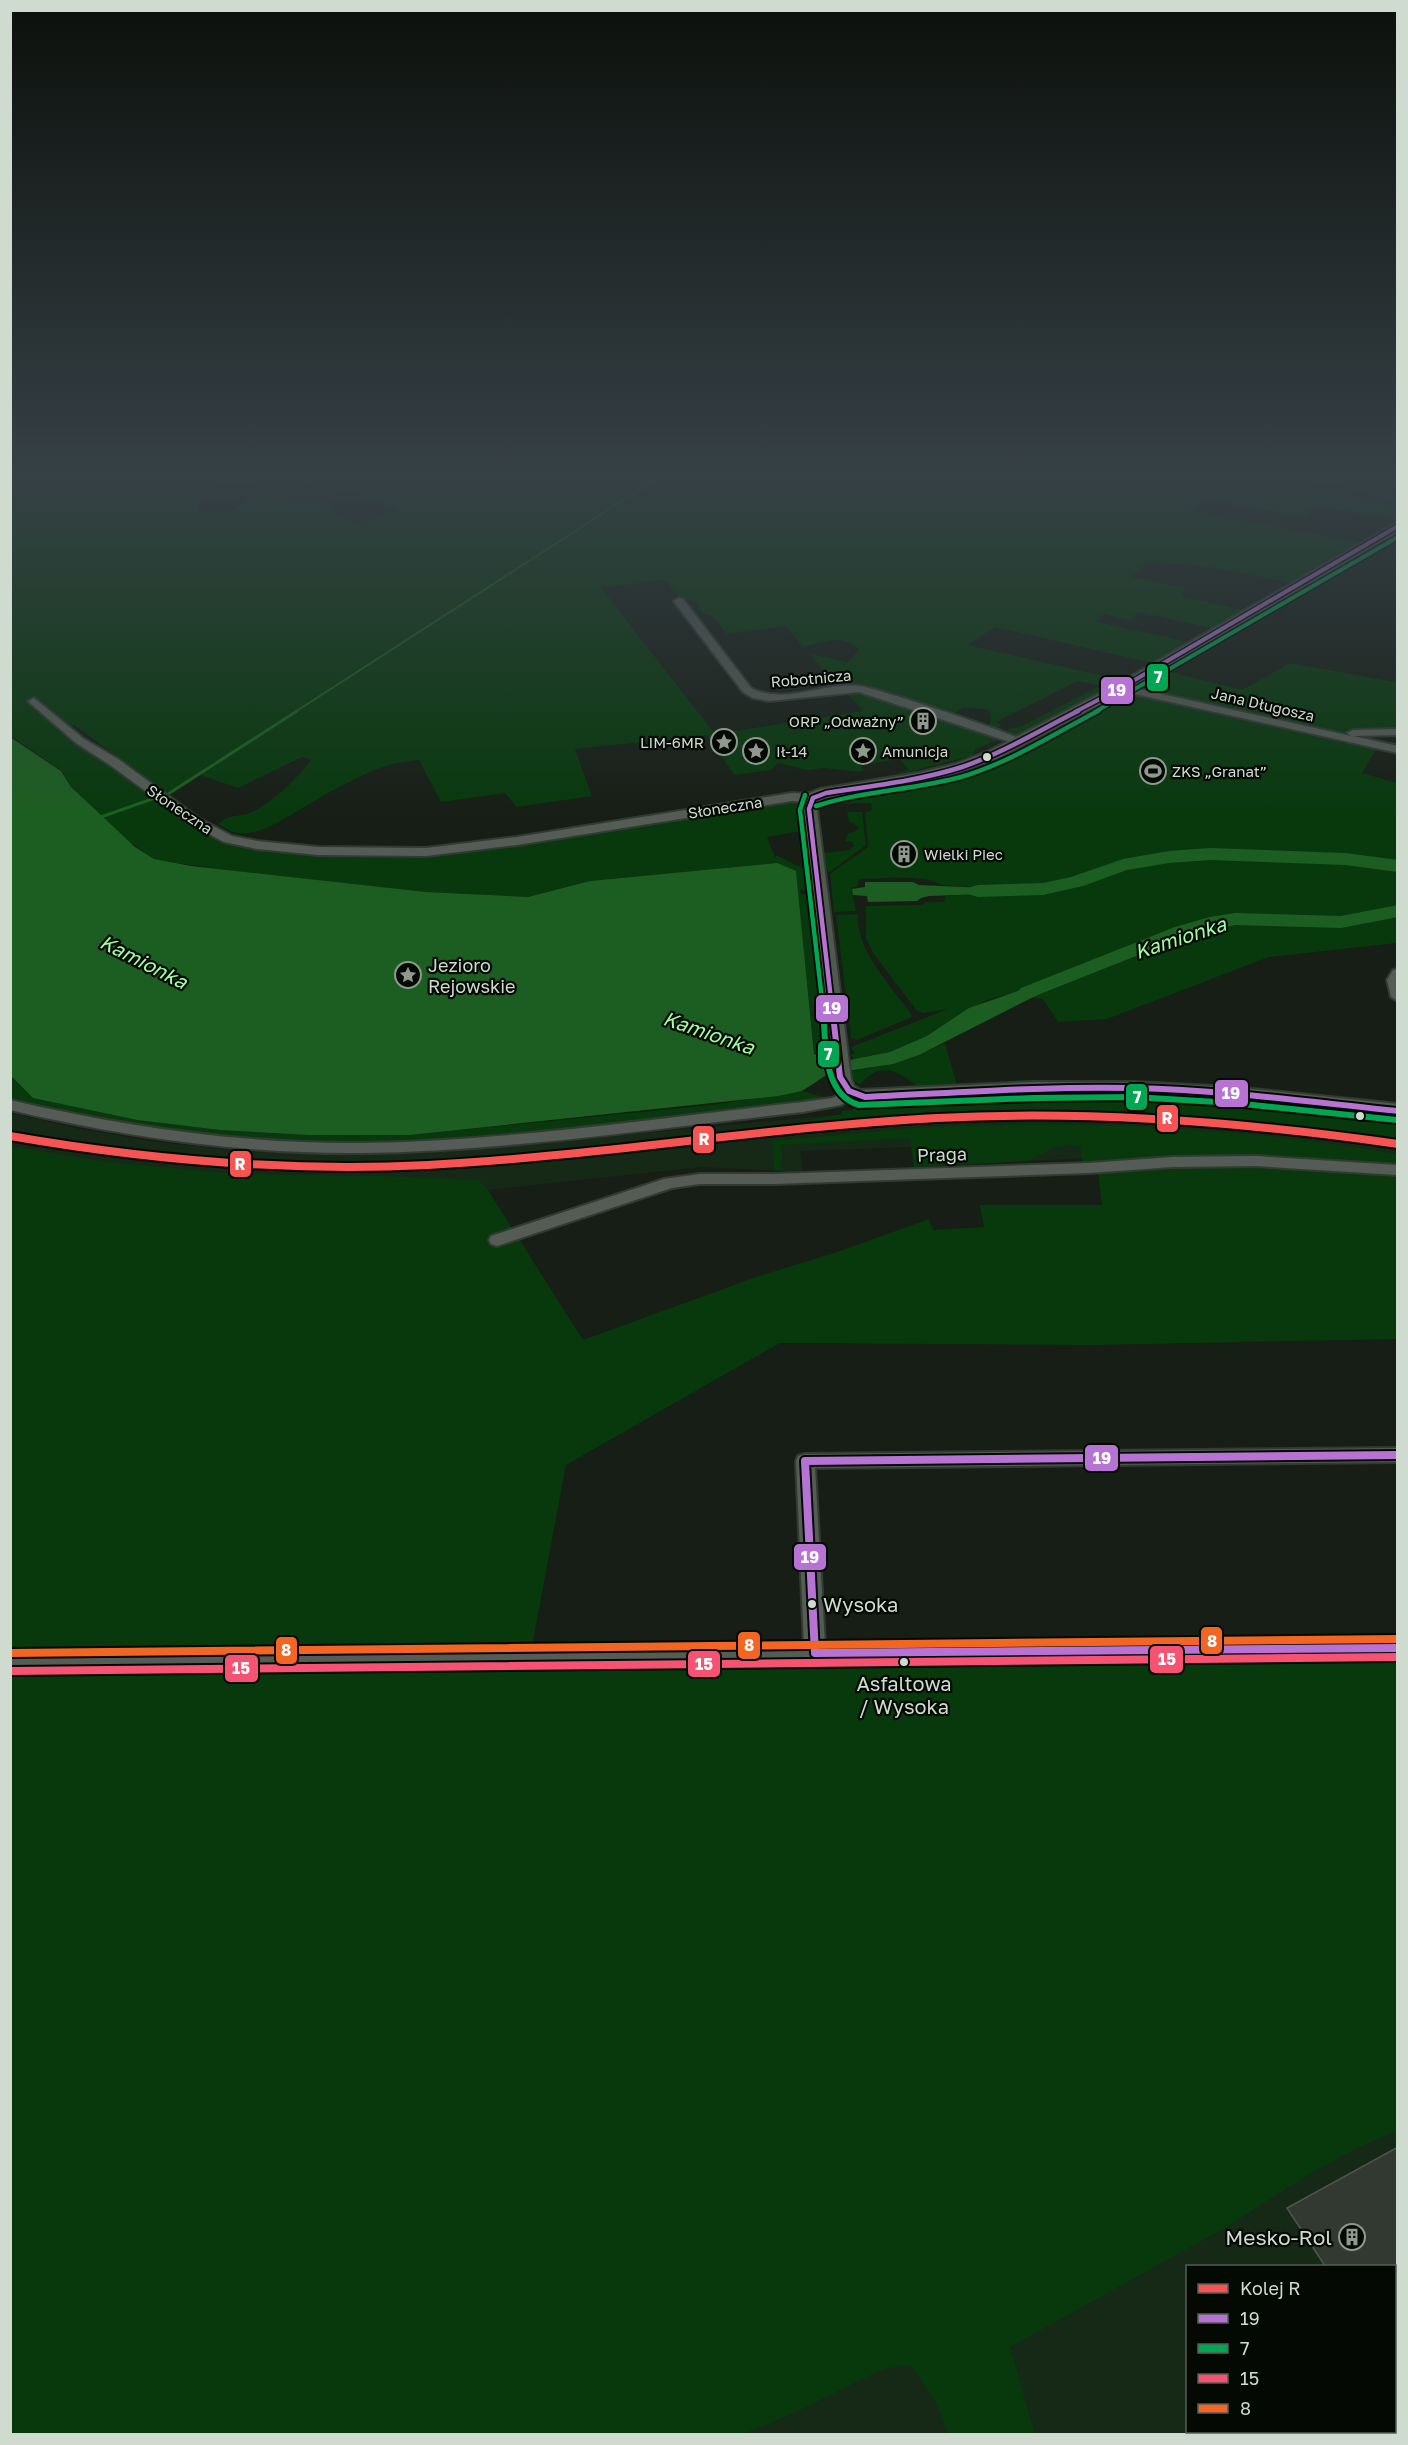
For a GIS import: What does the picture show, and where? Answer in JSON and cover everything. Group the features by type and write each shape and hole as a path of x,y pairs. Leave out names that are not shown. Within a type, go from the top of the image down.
{"street":[{"name":"Słoneczna","path":"34,701 80,741 114,762 196,822 228,839 257,845 318,850 426,852 484,846 795,797 813,798 826,793 940,773 982,759 1020,742 1121,688 1287,591"},
{"name":"Robotnicza","path":"679,601 753,695 775,697 849,688 866,690 1020,742"},
{"name":"Jana Długosza","path":"1121,688 1398,750"},
{"path":"1327,734 1398,732"},
{"path":"813,798 809,809 837,1051 849,1089 865,1097 1065,1087 1135,1088 1208,1092 1398,1111"},
{"path":"1398,973 1394,980 1398,997"},
{"path":"10,1105 122,1130 194,1140 273,1146 362,1148 489,1141 803,1107 836,1102 849,1089"},
{"name":"Praga","path":"497,1240 670,1183 700,1179 913,1174 1206,1162 1350,1165 1398,1170"},
{"path":"815,1653 806,1461 1398,1455"},
{"path":"10,1662 1398,1648"}],"shaded area":[{"path":"10,591 603,591 715,734 863,711 841,690 865,691 1002,738 974,750 971,756 900,774 899,772 909,770 900,759 860,765 864,770 860,772 824,768 808,770 778,763 771,770 734,775 707,735 575,749 592,796 517,807 505,793 441,802 419,760 379,769 341,786 267,828 242,834 219,824 233,816 250,813 266,804 292,782 311,759 302,757 238,788 200,775 169,795 132,771 130,766 74,725 63,729 235,844 426,854 476,851 797,802 801,807 802,831 767,837 775,858 776,855 806,870 808,890 800,890 801,894 808,895 825,1053 814,1053 796,872 777,863 590,881 528,897 426,892 249,873 154,860 119,834 71,787 62,771 11,736"},
{"path":"1184,591 1180,596 1252,612 1221,630 1138,612 1130,620 1104,614 1097,622 1198,644 1161,665 995,627 968,645 1130,682 1118,689 1078,681 996,722 1002,725 994,730 990,729 991,714 986,709 963,708 951,716 878,691 837,687 810,654 848,662 859,650 853,645 833,640 803,647 786,626 727,634 713,616 705,614 695,602 675,592"},
{"path":"1290,663 1395,682 1397,676 1397,730 1327,732 1135,688 1163,670 1242,690"},
{"path":"1096,688 1110,689 1017,738 1005,733 1008,729 1020,727"},
{"path":"1126,692 1378,746 1362,773 1397,783 1397,943 1269,957 1107,1019 1058,1022 1043,999 1003,995 985,1001 915,1045 856,1061 850,1055 855,1053 851,1047 948,1009 924,1013 917,1011 873,953 866,938 866,906 921,905 926,902 944,902 945,896 1009,892 1008,889 941,885 914,878 862,879 858,880 858,886 851,888 856,911 834,912 830,874 868,847 865,813 872,810 871,803 828,804 824,803 824,800 843,794 896,786 902,793 907,793 902,786 959,772 999,758"},
{"path":"847,812 862,812 866,845 828,873 824,853 849,850 854,846 852,842 845,841 848,833 856,831 859,827 849,821"},
{"path":"858,914 859,928 869,955 876,968 912,1015 910,1018 857,1040 851,1038 836,915"},
{"path":"945,1043 957,1086 919,1088 897,1073 882,1070 867,1077 860,1085 853,1080 851,1071 900,1061"},
{"path":"10,1076 33,1098 137,1120 220,1130 308,1135 410,1135 712,1105 802,1091 827,1098 814,1102 437,1142 303,1144 169,1133 11,1102"},
{"path":"1022,1093 1172,1093 1344,1109 1345,1116 1372,1119 1372,1112 1397,1115 1398,1141 1241,1120 1084,1111 928,1115 771,1130 770,1127 842,1114 842,1111 852,1110 860,1102"},
{"path":"1120,1101 1397,1126 1397,1164 1173,1154 918,1166 914,1147 800,1151 803,1172 701,1167 488,1190 11,1206 11,1113 80,1129 157,1142 242,1151 345,1155 464,1150 910,1108"},
{"path":"1032,1124 1170,1128 1307,1140 1397,1154 1398,1167 1320,1159 1280,1158 1083,1163 1080,1146 1069,1145 1053,1148 1028,1161 914,1167 910,1138 782,1145 781,1170 774,1170 772,1141 926,1127"},
{"path":"10,1146 101,1161 234,1174 479,1180 488,1190 583,1340 759,1276 834,1253 929,1219 933,1230 984,1227 980,1205 1102,1205 1098,1173 1248,1167 1322,1169 1397,1176 1397,1339 1094,1345 780,1343 566,1465 531,1652 1397,1646 1397,2131 1359,2147 1306,2176 1225,2228 1010,2347 1035,2434 948,2434 936,2402 911,2365 883,2369 796,2412 744,2434 11,2434"},
{"path":"1397,2032 1397,2434 604,2434"}],"water":[{"name":"Jezioro Rejowskie","path":"10,737 61,771 71,787 135,847 154,859 191,866 426,892 528,897 590,881 777,863 796,871 814,1054 850,1060 890,1052 927,1036 969,1008 1055,978 1061,983 919,1055 893,1064 828,1074 802,1091 778,1096 410,1135 308,1135 220,1130 137,1120 33,1098 11,1076"},
{"path":"865,882 913,882 919,885 1008,889 1009,893 929,896 917,901 868,902 867,896 853,895 852,889 865,887"}],"building":[{"name":"Mesko-Rol","path":"1398,2147 1398,2266 1324,2265 1287,2208"}],"waterway":[{"path":"295,712 482,591"},
{"path":"168,794 297,711"},
{"path":"101,817 155,798"},
{"name":"Kamionka","path":"978,891 1043,889 1076,882 1123,865 1169,857 1210,854 1345,859 1398,866"},
{"name":"Kamionka","path":"1028,992 1182,931 1210,923 1235,919 1341,922 1398,911"}],"rail line":[{"name":"R","path":"10,1136 166,1158 271,1166 323,1167 376,1167 492,1161 873,1122 995,1116 1111,1116 1226,1123 1398,1144"}],"transit line":[{"name":"19","path":"813,798 826,793 918,778 961,767 995,754 1121,688 1287,591"},
{"name":"7","path":"816,806 920,787 963,776 999,762 1126,696 1305,591"},
{"name":"7","path":"805,795 800,810 831,1078 836,1090 848,1101 865,1106 1033,1098 1167,1098 1397,1120"},
{"name":"19","path":"813,798 809,809 840,1077 846,1089 852,1093 865,1097 1033,1089 1167,1089 1398,1111"},
{"name":"19","path":"805,1461 1398,1455"},
{"name":"19","path":"805,1461 815,1653"},
{"name":"8","path":"10,1653 1398,1639"},
{"name":"19","path":"815,1653 1398,1648"},
{"name":"15","path":"10,1671 1398,1657"}],"place":[{"name":"ORP „Odważny”","path":"923,721"},
{"name":"LIM-6MR","path":"724,742"},
{"name":"Ił-14","path":"756,751"},
{"name":"Amunicja","path":"863,751"},
{"name":"ZKS „Granat”","path":"1153,771"},
{"name":"Wielki Piec","path":"904,854"},
{"name":"Jezioro Rejowskie","path":"408,975"},
{"name":"Wysoka","path":"812,1604"},
{"name":"Asfaltowa / Wysoka","path":"904,1662"},
{"name":"Mesko-Rol","path":"1352,2237"}]}
